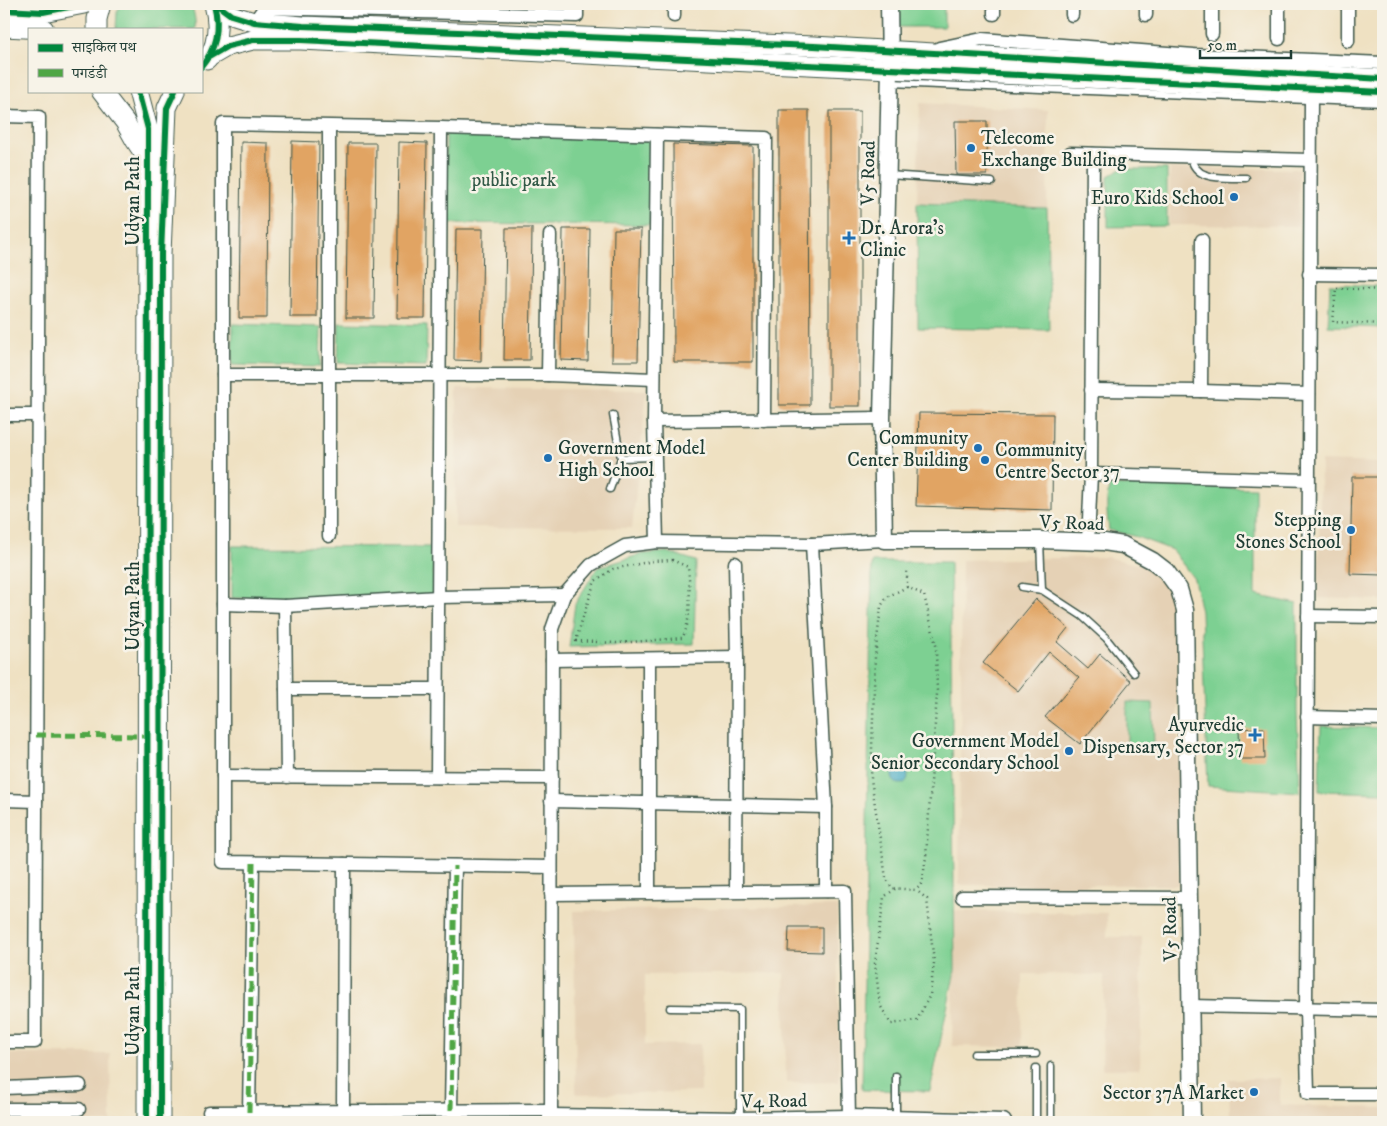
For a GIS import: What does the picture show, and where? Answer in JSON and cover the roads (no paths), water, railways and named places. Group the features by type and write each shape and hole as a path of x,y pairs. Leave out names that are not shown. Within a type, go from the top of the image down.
{"main road":[{"path":"4,10 43,12 84,4"},
{"path":"97,28 101,4"},
{"path":"215,4 231,15 254,22 303,26 814,46 1383,79"},
{"path":"205,62 217,33 215,4"},
{"path":"4,27 28,28"},
{"path":"205,62 228,46 253,40 301,40 889,76 1383,92"},
{"path":"102,92 125,122 147,158"},
{"name":"Udyan Path","path":"138,92 148,129 147,1122"},
{"name":"Udyan Path","path":"160,1122 161,254 167,108 175,92"}],"street":[{"path":"254,22 264,8 577,16 577,4"},
{"name":"V5 Road","path":"889,4 882,418 884,540 1040,540 1123,545 1153,561 1166,571 1179,589 1185,610 1192,1122"},
{"path":"1212,4 1212,34"},
{"path":"1279,39 1280,4"},
{"path":"1348,4 1348,41"},
{"path":"919,52 982,39 1194,56 1383,62"},
{"path":"1311,100 1306,1009 1308,1094 1383,1094"},
{"path":"4,116 39,117 35,1042 4,1042"},
{"path":"552,867 224,862 223,124 441,128 766,138 764,420"},
{"path":"329,127 329,536"},
{"path":"437,777 441,128"},
{"path":"657,134 654,379 657,542"},
{"path":"1070,152 1310,160"},
{"path":"1088,542 1091,474 1093,154"},
{"path":"548,375 550,235"},
{"path":"1201,391 1202,240"},
{"path":"1309,274 1383,275"},
{"path":"223,375 548,375 654,379"},
{"path":"1091,390 1309,394"},
{"path":"4,415 38,415"},
{"path":"654,421 882,418"},
{"path":"1091,474 1308,480"},
{"path":"209,1112 343,1111 388,1116 451,1110 551,1116 552,629 564,595 591,565 625,546 657,542 812,544 884,540"},
{"path":"812,544 826,807 826,891"},
{"path":"734,563 737,657 736,891"},
{"path":"223,604 285,606 438,597 564,595"},
{"path":"285,606 287,777"},
{"path":"1308,616 1383,617"},
{"path":"552,660 737,657"},
{"path":"649,658 649,892"},
{"path":"286,689 438,689"},
{"path":"1307,717 1383,719"},
{"path":"224,776 552,778"},
{"path":"4,800 36,801"},
{"path":"551,800 826,807"},
{"path":"250,1112 253,863"},
{"path":"343,1111 344,864"},
{"path":"451,1110 455,866"},
{"path":"552,894 845,891 849,1118"},
{"path":"962,898 1189,898"},
{"path":"1190,1006 1383,1010"},
{"path":"4,1088 80,1085"},
{"path":"4,1109 79,1109"},
{"name":"V4 Road","path":"551,1116 740,1120 849,1118 1003,1122"}],"lane":[{"path":"889,76 1383,103"},
{"path":"1191,156 1192,163 1197,171 1205,176 1246,178"},
{"path":"887,174 992,182"},
{"path":"610,489 621,458 613,415"},
{"path":"621,458 655,457"},
{"path":"1040,540 1042,590"},
{"path":"1022,586 1042,590 1082,616 1106,638 1134,673"},
{"path":"670,1008 740,1009 740,1120"},
{"path":"974,1054 1036,1054"},
{"path":"1051,1066 1051,1122"},
{"path":"1036,1068 1036,1122"},
{"path":"896,1076 896,1120"}],"water":[{"path":"900,768 908,776 900,784 892,776"}],"place":[{"name":"Telecome Exchange Building","path":"971,148"},
{"name":"Euro Kids School","path":"1234,197"},
{"name":"Dr. Arora's Clinic","path":"849,238"},
{"name":"Community Center Building","path":"978,448"},
{"name":"Government Model High School","path":"548,458"},
{"name":"Community Centre Sector 37","path":"985,460"},
{"name":"Stepping Stones School","path":"1351,530"},
{"name":"Ayurvedic Dispensary, Sector 37","path":"1255,735"},
{"name":"Government Model Senior Secondary School","path":"1069,751"},
{"name":"Sector 37A Market","path":"1254,1092"}],"park label":[{"name":"public park","path":"514,179"}]}
